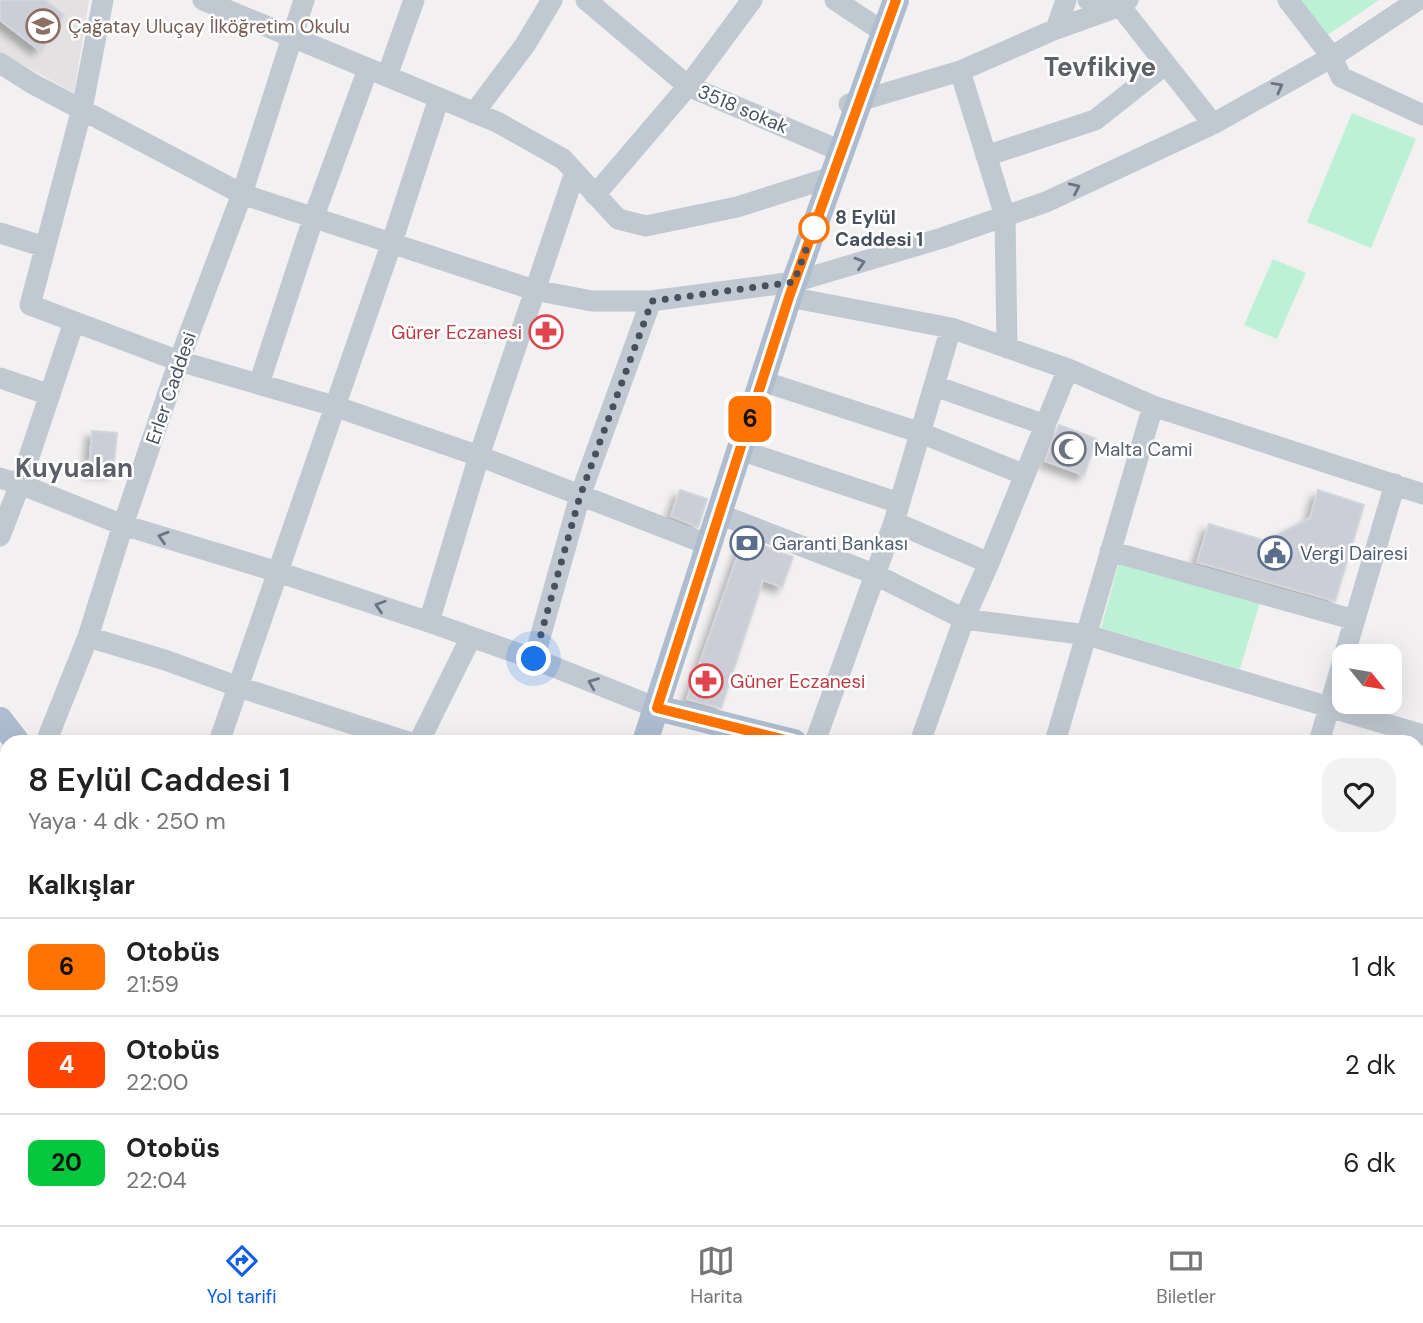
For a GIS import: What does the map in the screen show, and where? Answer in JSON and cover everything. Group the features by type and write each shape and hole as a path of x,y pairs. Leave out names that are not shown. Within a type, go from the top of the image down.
{"main road":[{"path":"880,29 884,0"},
{"path":"646,735 652,706 788,288 880,29 896,0"},
{"path":"704,543 719,514 762,381 788,288"},
{"path":"638,735 652,706"},
{"path":"652,706 766,735"},
{"path":"0,720 12,735"}],"street":[{"path":"103,0 82,109 30,305 179,361 334,406 479,456 704,543"},
{"path":"203,0 497,122 563,159 618,219 646,226 737,207 833,163"},
{"name":"Erler Caddesi","path":"49,735 88,637 179,361 242,194 304,0"},
{"path":"259,384 314,216 377,72 414,0"},
{"path":"474,113 525,45 552,0"},
{"name":"3518 sokak","path":"586,0 688,86 833,163"},
{"path":"595,195 688,86 752,0"},
{"path":"835,0 880,29"},
{"path":"1056,29 1066,0"},
{"path":"1088,0 1124,3"},
{"path":"1288,0 1332,57 1341,77 1423,115"},
{"path":"2,67 242,194 534,290 592,301 652,301 788,288 1046,202 1213,124 1332,57 1418,0"},
{"path":"855,102 960,71 1124,3"},
{"path":"1124,3 1166,64 1213,124"},
{"path":"986,156 1095,120 1166,64"},
{"path":"960,71 1005,216 1007,348"},
{"path":"222,735 439,98"},
{"path":"429,622 479,456 575,172"},
{"path":"0,233 45,247"},
{"path":"788,288 951,328 1068,369 1153,406 1395,484 1422,490"},
{"path":"534,659 580,496 652,301"},
{"path":"0,536 10,481 50,395 74,321"},
{"path":"817,735 897,512 951,328"},
{"path":"923,735 964,619 1068,369"},
{"path":"0,378 50,395"},
{"path":"762,381 921,433 1025,475"},
{"path":"935,386 1045,425"},
{"path":"1057,735 1153,406"},
{"path":"740,450 897,512 989,563"},
{"path":"10,481 123,525 429,622 534,659 652,706"},
{"path":"1348,644 1395,484"},
{"path":"719,514 874,574 964,619 1087,635 1423,735"},
{"path":"1110,551 1355,620"},
{"path":"88,637 165,660 386,735"},
{"path":"422,735 471,637"},
{"path":"1322,735 1332,698"}],"shaded area":[{"name":"Çağatay Uluçay İlköğretim Okulu","path":"0,0 89,0 74,93 0,52"}],"green space":[{"path":"1281,0 1379,0 1319,41"},
{"path":"1352,113 1416,139 1371,248 1307,222"},
{"path":"1273,259 1306,273 1277,339 1244,325"},
{"path":"1119,562 1260,602 1240,669 1101,628"}],"building":[{"path":"0,0 45,0 64,15 38,49 0,20"},
{"name":"Malta Cami","path":"1059,425 1097,439 1084,475 1045,461"},
{"path":"92,431 117,433 113,472 89,471"},
{"path":"680,490 707,499 698,527 671,516"},
{"name":"Vergi Dairesi","path":"1318,490 1364,505 1335,601 1197,562 1209,524 1266,541 1310,518"},
{"path":"744,538 793,557 782,587 763,580 721,708 687,699"}],"bus line":[{"name":"6","path":"766,735 657,708 789,297 896,0"}],"place":[{"name":"Çağatay Uluçay İlköğretim Okulu","path":"43,26"},
{"name":"8 Eylül Caddesi 1","path":"814,228"},
{"name":"Gürer Eczanesi","path":"546,332"},
{"name":"Malta Cami","path":"1069,449"},
{"name":"Garanti Bankası","path":"747,543"},
{"name":"Vergi Dairesi","path":"1275,553"},
{"name":"Güner Eczanesi","path":"706,681"}],"district":[{"name":"Tevfikiye","path":"1100,67"},
{"name":"Kuyualan","path":"74,468"}],"route":[{"path":"534,659 580,496 652,301 794,282 814,228"}]}
